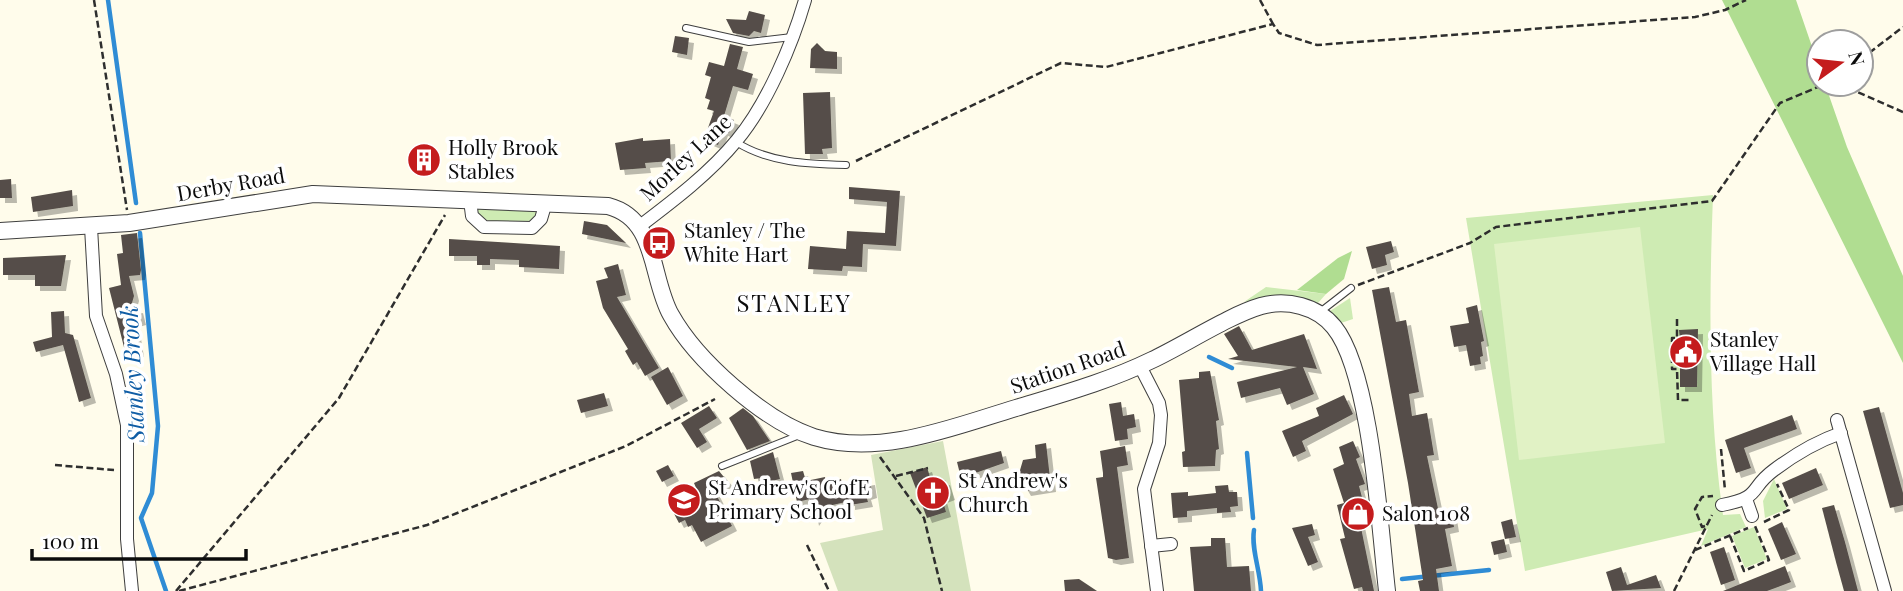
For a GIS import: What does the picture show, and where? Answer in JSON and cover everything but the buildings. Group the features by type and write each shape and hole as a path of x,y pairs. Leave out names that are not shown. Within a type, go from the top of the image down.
{"street":[{"name":"Morley Lane","path":"640,226 673,201 736,142 751,121 792,37 805,0"},
{"name":"Derby Road","path":"0,230 129,223 298,195 608,206 628,214 640,226"},
{"path":"470,200 472,216 484,226 532,228 541,219 546,202"},
{"name":"Station Road","path":"640,226 661,293 682,333 736,387 786,424 804,433 850,443 877,442 919,435 987,416 1140,366 1261,306 1288,303 1319,313"},
{"path":"91,227 96,316 125,412 128,436 127,539 132,591"},
{"path":"1319,313 1334,327 1355,370 1373,467 1387,591"},
{"path":"1140,366 1159,403 1162,423 1160,443 1144,489 1157,591"},
{"path":"1838,420 1885,591"},
{"path":"1719,502 1746,499 1772,471 1841,433"},
{"path":"1746,499 1752,516"},
{"path":"1151,546 1171,544"}],"lane":[{"path":"686,28 749,42 792,37"},
{"path":"736,142 752,153 783,160 846,165"},
{"path":"1319,313 1351,288"},
{"path":"722,466 804,433"}],"path":[{"path":"94,0 129,223"},
{"path":"1260,0 1279,33 1317,45 1695,17 1725,10 1739,1 1746,0"},
{"path":"846,165 1060,64 1106,67 1273,24"},
{"path":"1875,48 1903,27"},
{"path":"1351,288 1470,243 1496,227 1712,201 1780,103 1805,92"},
{"path":"1872,98 1903,111"},
{"path":"177,591 339,398 453,199"},
{"path":"1676,319 1677,338 1672,338 1672,369 1678,369 1678,400 1691,400"},
{"path":"177,591 427,525 626,446 715,399"},
{"path":"877,442 883,461 908,490 924,518 942,591"},
{"path":"1704,526 1719,502 1721,449"},
{"path":"55,465 127,471"},
{"path":"895,477 928,467"},
{"path":"1674,591 1706,532 1695,509 1702,497 1719,502"},
{"path":"1730,536 1744,571 1769,560 1752,516"},
{"path":"807,545 829,591"}],"green space":[{"path":"1722,0 1796,0 1806,28 1805,98 1830,98 1847,147 1903,276 1903,363"},
{"path":"1713,195 1711,355 1718,475 1723,515 1740,514 1746,527 1701,546 1708,529 1525,571 1466,218"},
{"path":"478,207 538,209 535,218 530,221 506,223 483,219 478,216"},
{"path":"1640,227 1665,443 1519,460 1494,244"},
{"path":"1352,251 1344,279 1326,294 1297,290 1338,258"},
{"path":"1266,287 1326,294 1318,303 1282,295 1244,302"},
{"path":"1350,298 1353,319 1341,323 1330,311"},
{"path":"943,441 971,591 838,591 820,543 883,530 871,455"},
{"path":"1774,479 1787,509 1765,518 1763,501"},
{"path":"1754,527 1767,559 1745,568 1732,536"}],"waterway":[{"name":"Stanley Brook","path":"108,0 136,203"},
{"name":"Stanley Brook","path":"140,233 158,426 152,493 141,518 166,591"},
{"path":"1209,357 1232,368"},
{"path":"1247,453 1253,518"},
{"path":"1254,530 1261,591"},
{"path":"1402,579 1489,570"}],"place":[{"name":"Holly Brook Stables","path":"424,160"},
{"name":"Stanley / The White Hart","path":"659,243"},
{"name":"Stanley Village Hall","path":"1686,352"},
{"name":"St Andrew's Church","path":"933,493"},
{"name":"St Andrew's CofE Primary School","path":"684,500"},
{"name":"Salon 108","path":"1358,514"}],"district":[{"name":"STANLEY","path":"794,304"}]}
